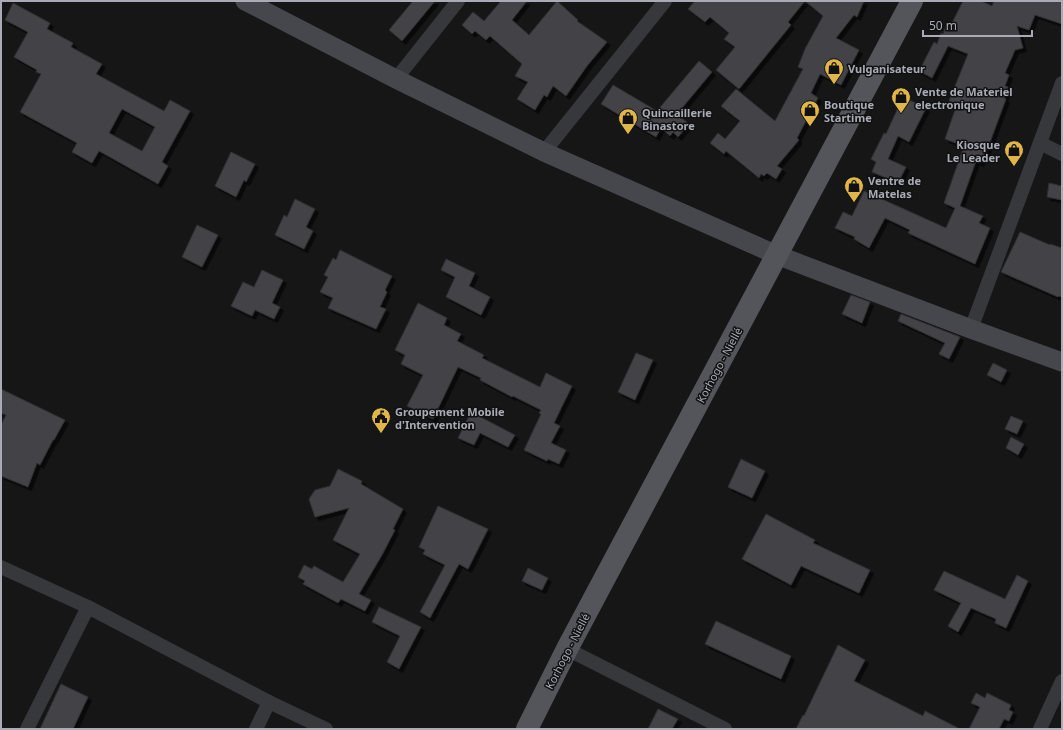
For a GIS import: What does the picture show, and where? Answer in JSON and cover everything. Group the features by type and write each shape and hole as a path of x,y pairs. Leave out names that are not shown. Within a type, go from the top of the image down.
{"main road":[{"name":"Korhogo - Niellé","path":"527,729 567,649 912,1"}],"street":[{"path":"396,79 458,1"},
{"path":"544,152 665,1"},
{"path":"250,2 396,79 544,152 777,255 1062,362"},
{"path":"971,329 1062,83"},
{"path":"1040,143 1062,154"},
{"path":"1,567 88,607 270,702 326,729"},
{"path":"27,729 88,607"},
{"path":"567,649 725,729"},
{"path":"1040,729 1062,681"},
{"path":"256,729 270,702"}],"building":[{"path":"413,1 435,1 402,41 389,30"},
{"path":"501,1 527,1 512,20 529,35 557,1 578,20 577,21 607,42 587,66 566,96 553,86 547,97 544,95 535,110 517,99 528,82 515,76 522,64 490,36 486,40 475,31 472,34 462,25 473,12 484,21"},
{"path":"695,1 805,1 788,22 791,25 739,89 716,70 735,47 724,39 729,33 710,17 705,22 688,9"},
{"path":"805,1 864,1 857,17 854,15 836,38 859,50 841,85 820,74 811,93 818,98 797,138 799,140 777,166 782,169 776,179 767,173 764,176 761,174 759,178 726,151 724,154 710,143 718,133 725,139 740,121 721,106 736,89 775,121 803,69 798,67 805,49 823,16"},
{"path":"963,1 981,1 992,6 994,1 1062,1 1062,24 1035,15 1029,30 1017,26 1023,48 1015,50 1005,73 1009,75 1005,86 1008,87 1004,98 1006,99 986,153 980,163 976,161 960,206 983,216 979,223 990,228 975,264 908,233 910,230 885,218 869,248 854,239 855,237 835,228 843,212 852,216 864,191 946,228 955,208 944,203 964,146 945,139 957,104 949,101 968,54 948,46 932,78 919,71 934,42 937,44 941,33 943,34 946,26 950,27"},
{"path":"13,3 50,23 47,29 73,43 71,47 102,64 96,74 164,111 170,100 190,111 162,162 168,166 158,184 99,151 92,163 72,152 77,143 20,112 41,74 36,72 37,70 14,57 28,32 5,20","holes":["122,109 155,127 142,151 109,133"]},
{"path":"699,61 712,72 677,114 689,124 678,137 673,132 670,136 661,128 656,137 601,104 613,85 657,111"},
{"path":"903,97 926,108 909,142 898,136 888,159 906,167 898,183 872,172 876,162 871,159 884,133 886,134"},
{"path":"231,152 255,164 246,182 244,180 236,197 215,186"},
{"path":"1049,183 1062,186 1062,200 1047,197"},
{"path":"295,199 315,209 306,227 313,231 304,249 275,235 284,215 287,217"},
{"path":"197,225 218,235 202,267 182,257"},
{"path":"1020,232 1050,245 1062,248 1062,297 1058,297 1001,272"},
{"path":"340,250 392,276 385,290 387,292 380,307 386,309 376,329 328,308 333,298 320,292 328,277 324,275 333,258 336,260"},
{"path":"446,259 475,273 469,286 490,297 481,315 446,297 455,277 441,270"},
{"path":"262,270 283,280 272,303 280,307 274,319 255,310 252,316 231,306 243,282 254,287"},
{"path":"851,295 870,302 862,323 842,314"},
{"path":"418,303 447,318 444,325 461,334 457,341 484,355 482,358 540,387 546,373 572,386 554,423 560,426 551,443 566,450 559,464 548,459 547,461 524,450 541,414 539,413 541,410 513,396 512,397 480,380 481,378 458,367 433,419 407,406 423,375 401,364 405,355 395,350"},
{"path":"901,314 960,337 949,359 939,354 945,343 898,321"},
{"path":"636,353 653,360 635,400 618,392"},
{"path":"993,363 1007,370 1001,382 987,375"},
{"path":"1,389 65,420 40,465 37,463 28,487 1,476 1,425 6,415 1,413"},
{"path":"471,412 515,435 508,447 480,433 474,445 458,438"},
{"path":"1011,416 1023,421 1017,434 1005,429"},
{"path":"1011,437 1024,444 1018,455 1006,448"},
{"path":"741,459 765,471 752,498 728,487"},
{"path":"338,469 362,481 361,484 403,509 393,529 395,530 359,594 371,600 365,611 341,599 338,603 303,584 305,581 298,577 304,565 312,569 314,566 343,582 360,554 333,540 349,508 315,517 309,499 315,490 330,486"},
{"path":"438,506 488,529 468,569 459,564 430,618 420,612 445,565 423,554 425,550 419,547"},
{"path":"766,514 815,540 813,543 870,570 859,593 801,566 791,585 742,559"},
{"path":"528,568 548,578 542,590 522,581"},
{"path":"944,571 1005,599 1017,575 1028,581 1006,628 995,623 996,619 971,608 958,632 948,626 961,603 934,590"},
{"path":"379,607 421,627 399,669 387,662 400,636 372,622"},
{"path":"716,621 791,656 781,679 705,644"},
{"path":"838,645 865,660 854,681 923,716 925,711 960,729 796,729 803,715 804,716"},
{"path":"61,684 88,697 73,729 40,729"},
{"path":"976,693 985,698 987,693 1011,705 1009,710 1013,712 1009,721 1004,719 999,729 969,729 980,707 971,703"},
{"path":"658,709 678,719 672,729 648,729"}],"place":[{"name":"Vulganisateur","path":"834,85"},
{"name":"Vente de Materiel electronique","path":"901,114"},
{"name":"Boutique Startime","path":"810,127"},
{"name":"Quincaillerie Binastore","path":"628,135"},
{"name":"Kiosque Le Leader","path":"1014,167"},
{"name":"Ventre de Matelas","path":"854,203"},
{"name":"Groupement Mobile d'Intervention","path":"381,434"}]}
